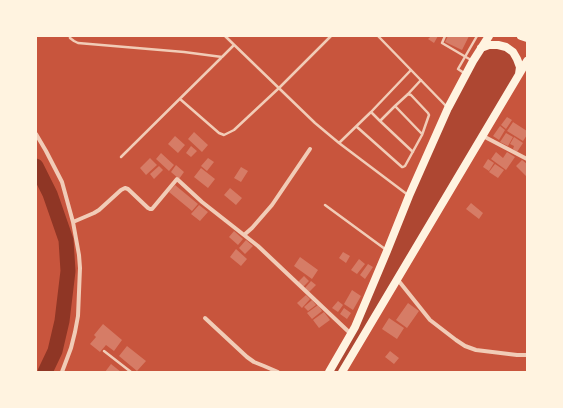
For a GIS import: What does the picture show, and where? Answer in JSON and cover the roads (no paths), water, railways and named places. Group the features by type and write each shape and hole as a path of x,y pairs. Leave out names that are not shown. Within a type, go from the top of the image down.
{"highway":[{"path":"329,372 351,334 448,108 473,61 489,36"},
{"path":"521,36 527,38"},
{"path":"482,48 489,45 498,45 506,47 513,52 520,67 519,76"},
{"path":"342,372 527,61"}],"street":[{"path":"36,134 50,157 62,182 73,222 79,255 79,300 76,332 62,372"},
{"path":"482,136 527,159"},
{"path":"244,235 272,205 310,149"},
{"path":"73,222 99,210 125,188 128,189 148,208 152,209 177,180 274,261 351,334"},
{"path":"397,279 430,320 465,346 476,350 527,355"},
{"path":"205,318 247,357 254,362 278,372"}],"lane":[{"path":"70,36 70,38 78,43 184,52 222,57"},
{"path":"225,36 315,123 409,196"},
{"path":"180,99 219,133 224,135 234,130 330,36"},
{"path":"378,36 448,108"},
{"path":"445,36 442,42 473,61"},
{"path":"466,74 458,69 477,36"},
{"path":"121,157 234,45"},
{"path":"339,143 357,127 411,70"},
{"path":"380,121 421,80"},
{"path":"357,127 402,167 405,166 422,135 428,113 408,94"},
{"path":"395,106 422,135"},
{"path":"371,112 412,152"},
{"path":"324,205 387,251"},
{"path":"104,351 131,372"}],"waterway":[{"path":"36,166 50,194 66,240 68,271 62,321 55,351 45,372"}]}
